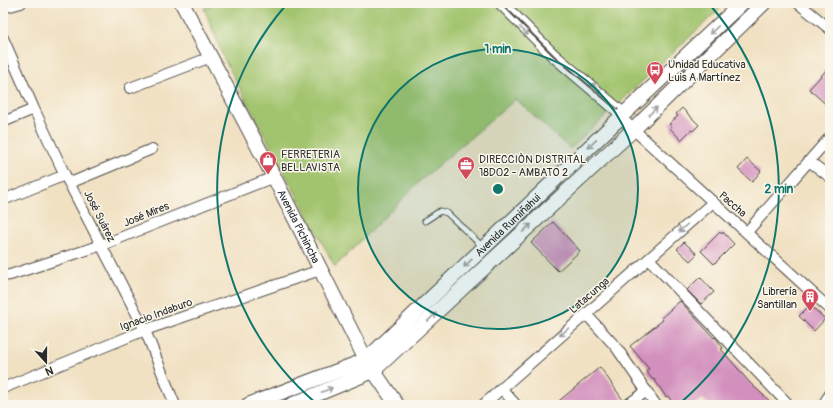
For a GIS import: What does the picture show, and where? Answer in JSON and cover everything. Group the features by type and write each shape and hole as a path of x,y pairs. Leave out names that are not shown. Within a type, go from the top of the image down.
{"main road":[{"name":"Avenida Pichincha","path":"182,3 274,176 369,366 397,405"},
{"name":"Avenida Rumiñahui","path":"248,405 369,366 484,247 742,3"},
{"name":"Avenida Rumiñahui","path":"291,405 369,366 633,130 764,3"}],"street":[{"path":"3,8 21,3"},
{"path":"798,3 830,29"},
{"name":"José Suárez","path":"3,38 67,179 145,330 175,405"},
{"path":"130,88 211,57"},
{"path":"3,122 34,109"},
{"name":"Paccha","path":"623,114 633,130 747,232 830,310"},
{"path":"747,232 830,137"},
{"path":"3,200 152,149"},
{"path":"809,161 830,177"},
{"name":"José Mires","path":"3,276 102,245 274,176"},
{"name":"Latacunga","path":"483,405 712,202"},
{"path":"649,259 789,405"},
{"name":"Ignacio Indaburo","path":"3,388 145,330 320,270"},
{"path":"586,314 616,347 656,405"},
{"path":"501,388 516,405"},
{"path":"627,405 647,391"},
{"path":"823,405 830,394"}],"lane":[{"path":"496,3 551,58 623,114"},
{"path":"506,3 556,53 623,114"},
{"path":"425,221 440,211 447,214 484,247"}],"green space":[{"path":"217,3 726,3 570,149 516,99 421,180 335,267 224,59 204,8"}],"building":[{"path":"830,66 830,108 809,89"},
{"path":"682,108 699,125 693,131 691,130 681,140 670,128 672,126 669,124 678,116 676,114"},
{"path":"747,159 761,171 752,182 738,169"},
{"path":"553,222 580,251 558,271 531,243"},
{"path":"720,232 722,234 723,232 734,244 714,264 701,251"},
{"path":"684,242 697,254 690,261 677,249"},
{"path":"700,277 714,292 701,304 687,290"},
{"path":"680,301 714,338 715,337 723,348 721,349 750,383 774,405 709,405 703,399 694,405 674,405 668,396 666,397 654,379 653,380 646,371 649,369 630,346 663,320 661,318"},
{"name":"Librería Santillan","path":"810,305 825,319 814,331 799,316"},
{"path":"600,367 623,400 621,405 554,405"}],"place":[{"name":"Unidad Educativa Luis A Martínez","path":"655,85"},
{"name":"FERRETERIA BELLAVISTA","path":"268,175"},
{"name":"DIRECCIÒN DISTRITAL 18D02 - AMBATO 2","path":"466,180"},
{"name":"Librería Santillan","path":"810,312"}]}
